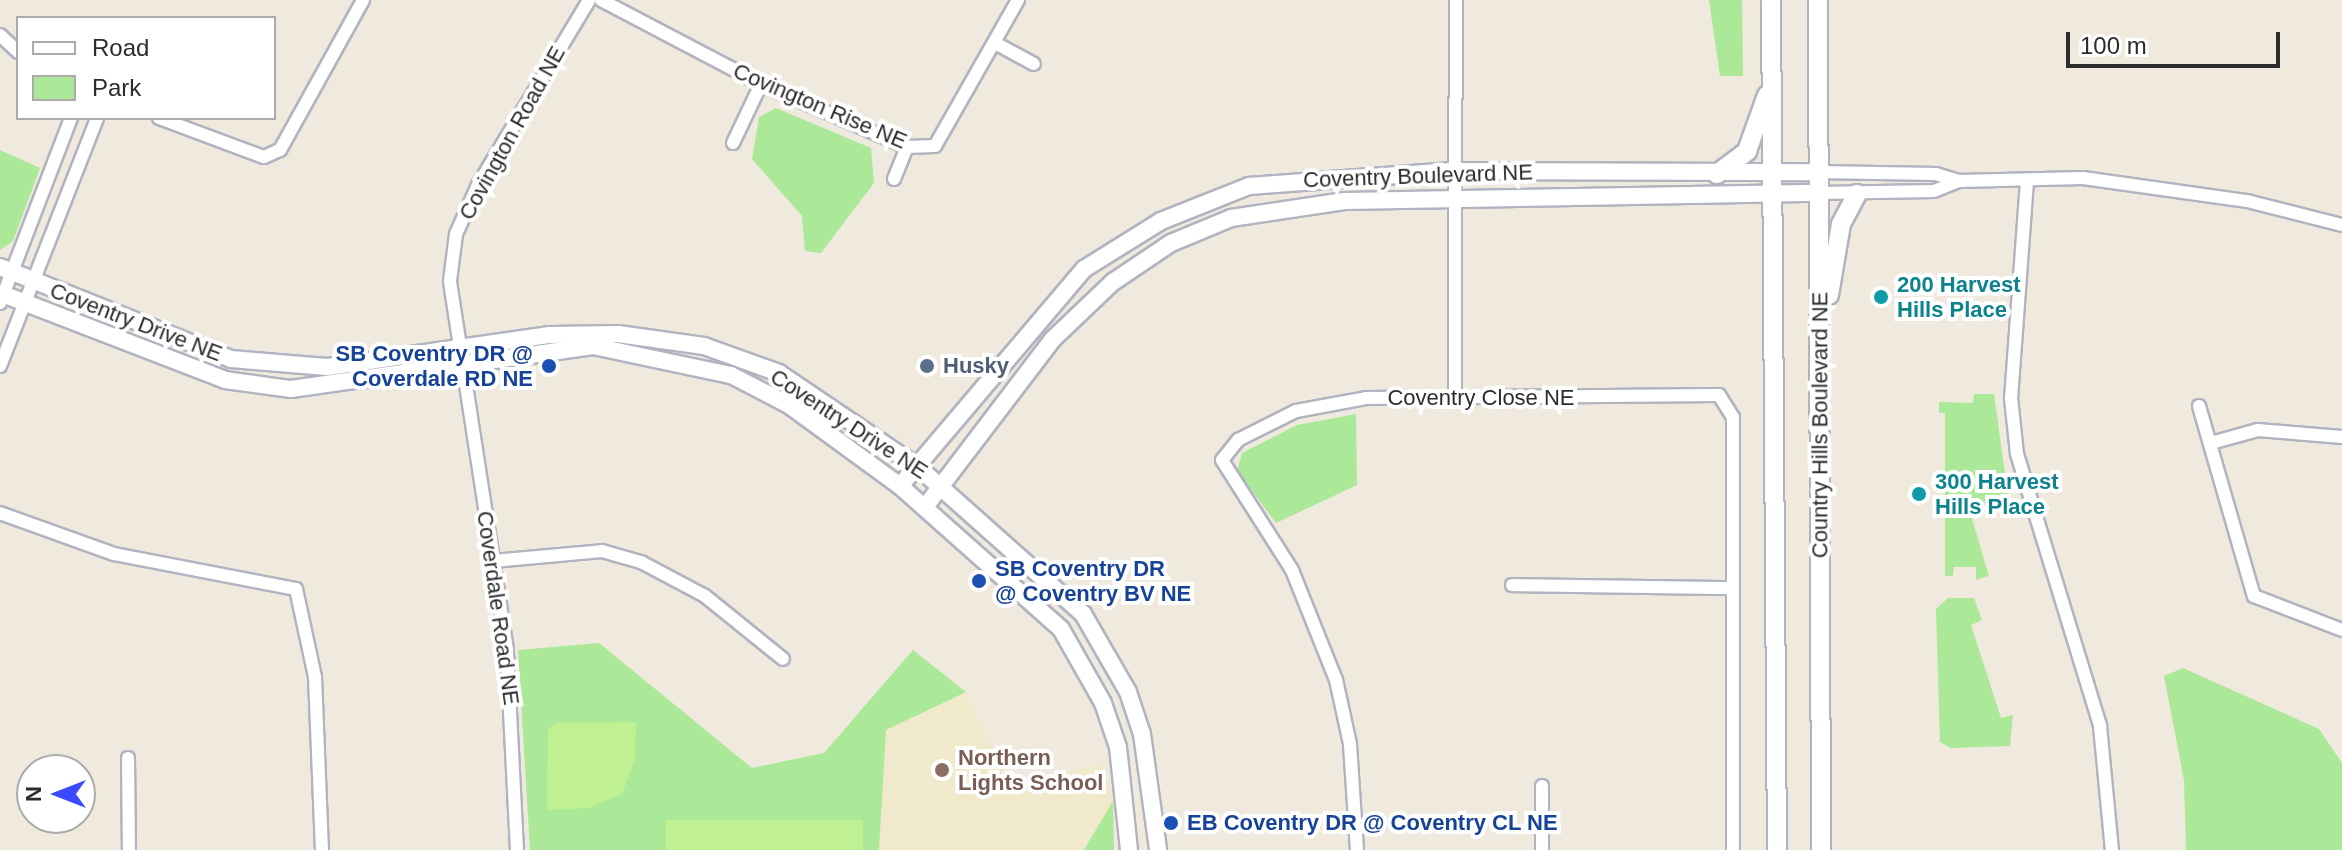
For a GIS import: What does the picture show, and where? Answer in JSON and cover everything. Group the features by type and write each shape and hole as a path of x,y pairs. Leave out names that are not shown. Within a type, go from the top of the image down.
{"main road":[{"name":"Country Hills Boulevard NE","path":"1771,0 1777,850"},
{"name":"Country Hills Boulevard NE","path":"1818,0 1821,850"},
{"path":"1717,174 1747,151 1773,77"},
{"path":"1820,357 1841,224 1857,194"}],"street":[{"path":"164,120 264,157 280,150 363,0"},
{"name":"Covington Road NE","path":"460,368 450,281 456,234 589,0"},
{"name":"Covington Rise NE","path":"601,0 761,84 907,147 935,146 1018,0"},
{"path":"1455,399 1456,0"},
{"path":"0,35 16,50"},
{"path":"995,43 1034,64"},
{"path":"733,143 761,84"},
{"path":"1,297 6,270 70,120"},
{"path":"0,366 96,120"},
{"path":"894,179 907,147"},
{"name":"Coventry Boulevard NE","path":"900,486 1003,358 1084,269 1161,221 1249,186 1455,171 1818,172"},
{"path":"1818,172 1936,174 1959,181 2161,187 2342,225"},
{"path":"1819,193 1934,191 1959,181"},
{"path":"2027,181 2011,398 2017,454 2100,726 2112,850"},
{"name":"Coventry Boulevard NE","path":"925,507 1028,374 1113,282 1171,243 1231,218 1287,205 1819,193"},
{"name":"Coventry Drive NE","path":"6,270 231,359 327,367 618,334 704,346 800,388 942,486 1050,580 1107,652 1142,734 1158,850"},
{"name":"Coventry Drive NE","path":"1,297 225,380 291,389 460,368 593,346 731,375 789,405 900,486 1033,602 1083,663 1118,747 1129,850"},
{"path":"1003,358 1028,374"},
{"name":"Coverdale Road NE","path":"460,368 493,561 518,754 517,850"},
{"path":"789,405 800,388"},
{"name":"Coventry Close NE","path":"1357,850 1350,744 1321,631 1222,460 1238,440 1296,411 1366,398 1726,400 1733,417 1733,850"},
{"path":"2199,406 2254,596 2342,630"},
{"path":"2211,443 2258,430 2342,437"},
{"path":"0,513 114,554 296,589 317,690 322,850"},
{"path":"493,561 602,551 641,562 705,596 783,659"},
{"path":"1512,585 1731,588"},
{"path":"128,758 129,850"},
{"path":"1542,786 1542,850"}],"shaded area":[{"name":"Northern Lights School","path":"966,692 1011,785 1102,764 1113,800 1114,850 879,850 886,730"}],"green space":[{"path":"1709,0 1742,0 1743,76 1720,76"},
{"path":"776,108 871,148 874,183 821,253 805,251 802,216 752,159 759,117"},
{"path":"0,150 40,168 13,241 0,250"},
{"path":"1974,394 1994,394 2008,496 1970,512 1989,576 1976,580 1976,567 1954,567 1953,576 1945,576 1945,413 1939,413 1939,402 1973,403"},
{"path":"1356,414 1357,485 1276,523 1237,471 1242,453 1297,425"},
{"path":"1948,598 1974,598 1982,620 1971,625 2001,718 2013,715 2010,746 1950,748 1940,742 1936,609"},
{"path":"599,643 752,768 824,753 913,650 966,692 886,730 879,850 530,850 518,650"},
{"path":"2183,668 2319,729 2342,763 2342,850 2186,850 2184,780 2164,676"},
{"path":"636,722 635,760 622,794 588,808 547,810 548,730 556,723"},
{"path":"1113,801 1114,850 1084,850"},
{"path":"666,820 863,820 863,850 666,850"}],"place":[{"name":"200 Harvest Hills Place","path":"1881,297"},
{"name":"SB Coventry DR @ Coverdale RD NE","path":"549,366"},
{"name":"Husky","path":"927,366"},
{"name":"300 Harvest Hills Place","path":"1919,494"},
{"name":"SB Coventry DR @ Coventry BV NE","path":"979,581"},
{"name":"Northern Lights School","path":"942,770"},
{"name":"EB Coventry DR @ Coventry CL NE","path":"1171,823"}]}
